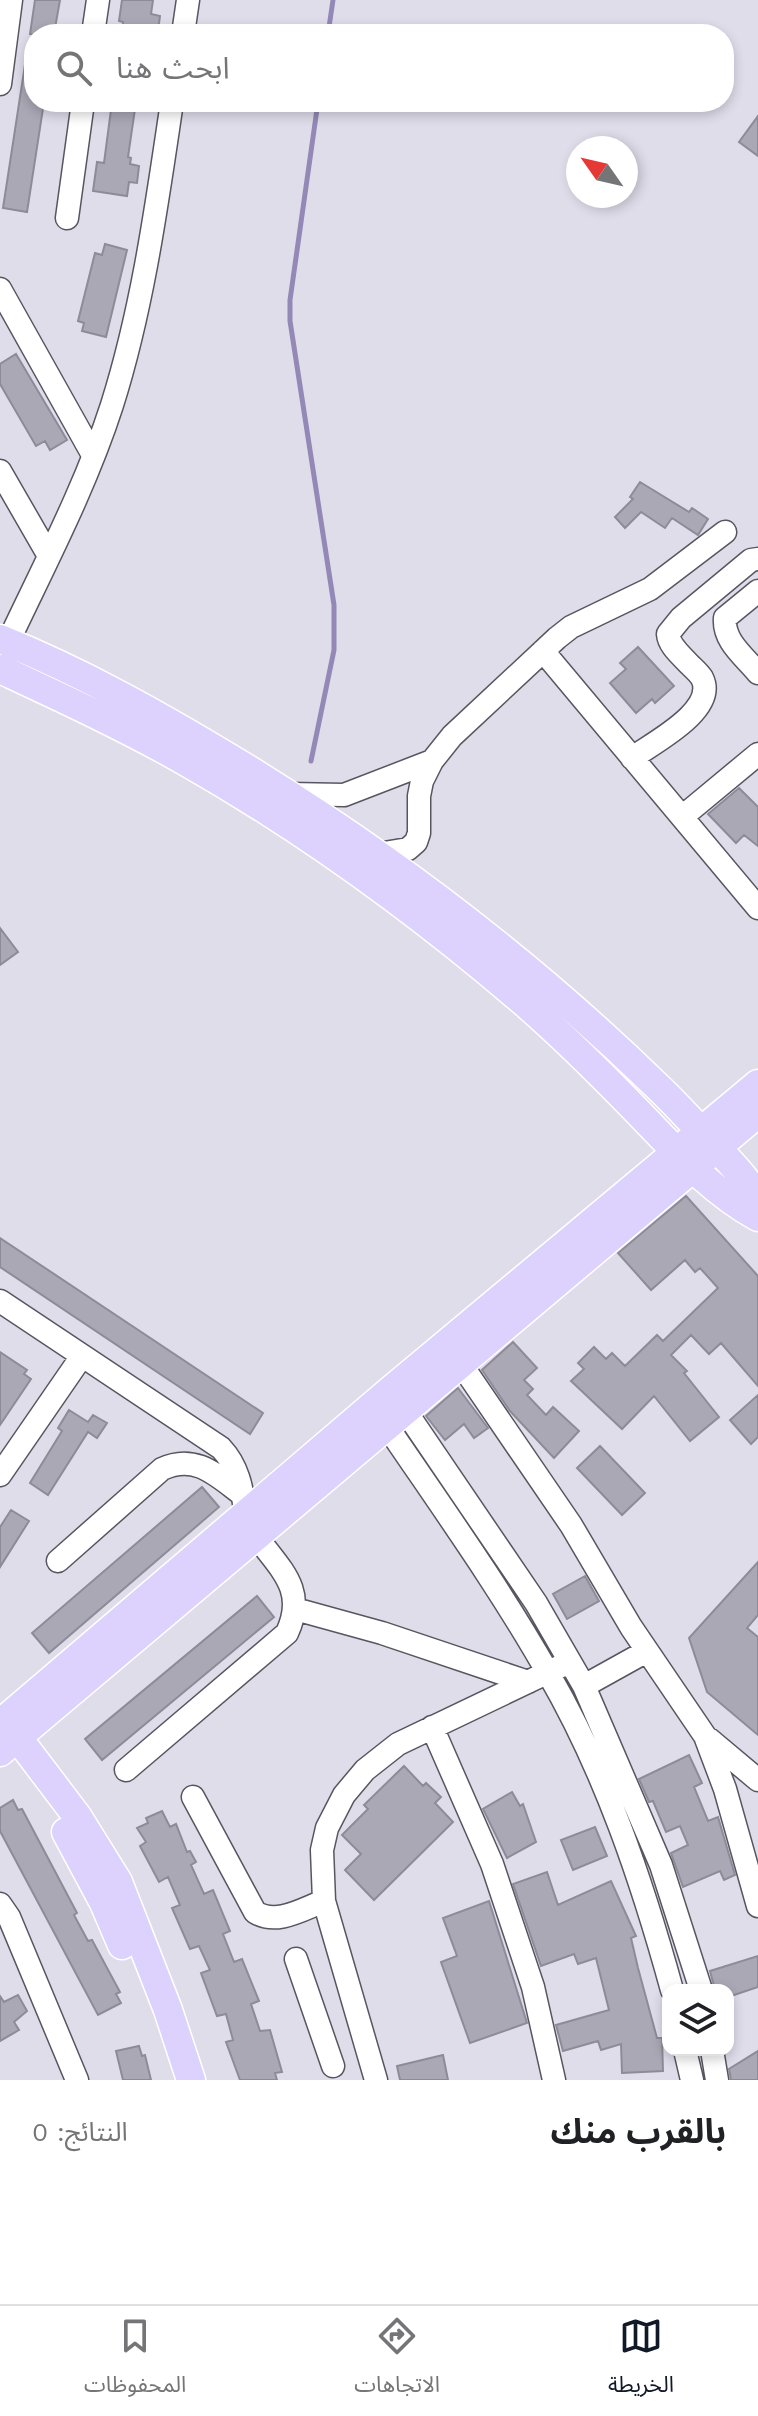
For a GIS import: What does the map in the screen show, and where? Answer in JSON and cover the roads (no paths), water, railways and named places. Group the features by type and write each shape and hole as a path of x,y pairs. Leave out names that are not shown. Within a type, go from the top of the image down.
{"main road":[{"path":"2,653 105,687 289,794 378,854 547,985 627,1056 742,1175 754,1191 758,1203"},
{"path":"2,653 92,712 185,761 275,815 362,874 527,1005 604,1077 685,1161 724,1196 758,1217"},
{"path":"4,1735 248,1516 389,1408 710,1140 758,1084"},
{"path":"710,1140 758,1113"},
{"path":"389,1408 461,1364 685,1161"},
{"path":"4,1735 67,1833 104,1903 151,2015 174,2080"},
{"path":"4,1735 77,1816 118,1882 168,2010 191,2080"}],"street":[{"path":"0,84 11,0"},
{"path":"94,24 98,0"},
{"path":"184,24 188,0"},
{"path":"67,218 82,112"},
{"path":"2,653 49,556 111,405 154,226 171,112"},
{"path":"0,289 93,455"},
{"path":"0,471 49,556"},
{"path":"378,854 408,849 416,842 419,833 419,796 422,781 432,761 452,736 543,651 571,627 650,589 725,532"},
{"path":"632,758 680,724 700,705 705,694 702,678 673,646 668,634 681,618 727,579 751,560 758,559"},
{"path":"758,591 725,618 724,628 727,637 758,673"},
{"path":"543,651 758,908"},
{"path":"682,817 758,754"},
{"path":"289,794 344,795 432,761"},
{"path":"0,1301 221,1448 237,1472 248,1516"},
{"path":"0,1475 82,1356"},
{"path":"461,1364 571,1525 647,1651 705,1736 718,1765 758,1906"},
{"path":"389,1408 536,1603 584,1686 661,1865 699,1984"},
{"path":"389,1408 468,1546 538,1678 567,1708 620,1829 653,1922 670,1984"},
{"path":"58,1561 154,1476 172,1464 183,1462 205,1467 248,1516 290,1583 295,1609 281,1641 126,1770"},
{"path":"295,1609 538,1678"},
{"path":"584,1686 647,1651"},
{"path":"376,2080 324,1901 322,1850 327,1828 344,1795 365,1770 398,1744 570,1661"},
{"path":"432,1727 492,1864 533,1987 554,2080"},
{"path":"705,1736 758,1780"},
{"path":"193,1797 255,1912 263,1917 279,1917 324,1901"},
{"path":"0,1904 9,1917 77,2080"},
{"path":"296,1959 334,2073 370,2058"},
{"path":"686,2056 692,2080"},
{"path":"713,2056 717,2080"}],"waterway":[{"path":"329,24 333,0"},
{"path":"311,761 334,650 334,605 290,321 290,300 317,112"}]}
